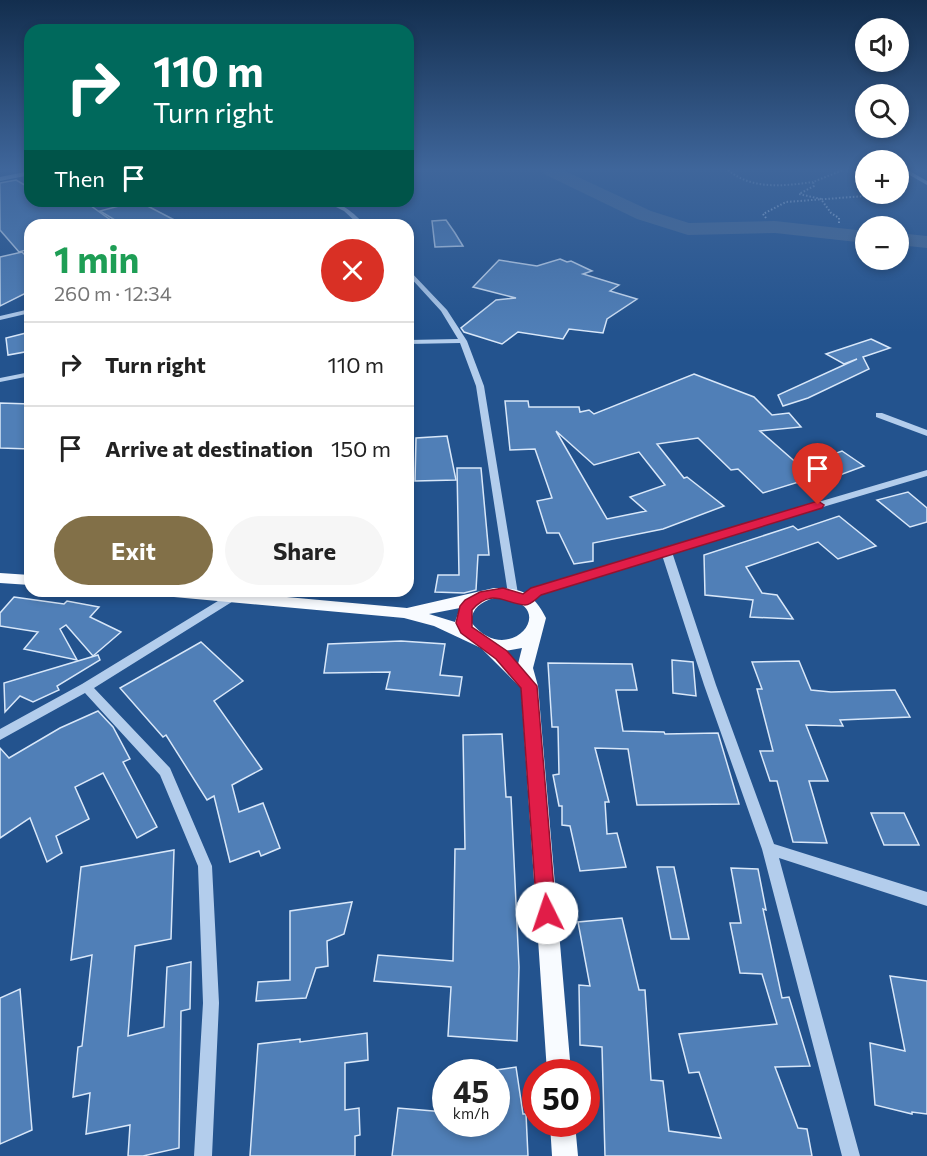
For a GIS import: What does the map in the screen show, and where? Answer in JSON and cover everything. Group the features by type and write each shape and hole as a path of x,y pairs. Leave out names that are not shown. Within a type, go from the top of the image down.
{"main road":[{"path":"0,578 24,580"},
{"path":"404,613 443,608 494,593 519,597 538,614 525,668 529,686 558,1059"},
{"path":"231,597 404,613 439,622 478,639 501,655 519,678 529,686"},
{"path":"477,599 465,609 463,616 464,623 478,639 508,645 518,643 533,634"},
{"path":"564,1137 565,1156"}],"street":[{"path":"414,278 444,310 463,341 480,386 519,597 666,550 927,472"},
{"path":"0,318 24,312"},
{"path":"414,342 463,341"},
{"path":"0,380 24,375"},
{"path":"879,415 927,433"},
{"path":"666,550 710,685 769,849 851,1156"},
{"path":"0,735 86,687 231,597"},
{"path":"86,687 165,772 205,866 211,1003 203,1156"},
{"path":"769,849 927,899"}],"building":[{"path":"0,224 24,224 24,251 19,252 0,230"},
{"path":"432,224 449,224 463,246 435,247"},
{"path":"22,252 24,254 24,294 0,306 0,257"},
{"path":"560,259 571,261 592,271 583,274 619,285 610,291 637,299 607,319 603,333 569,329 563,339 518,332 502,344 464,332 461,328 496,300 516,298 473,287 499,260 537,266"},
{"path":"24,334 24,352 8,355 6,338"},
{"path":"871,339 890,348 863,357 869,369 808,398 783,406 778,395 857,359 844,364 826,354"},
{"path":"694,374 754,397 772,415 789,413 801,427 760,431 800,466 842,451 864,466 840,475 834,471 763,493 738,469 731,470 698,438 657,444 684,478 687,477 724,506 663,529 593,543 593,561 574,564 559,533 547,533 537,501 552,498 535,449 510,450 505,401 528,401 529,407 579,407 580,412 589,410 594,414","holes":["556,431 594,465 639,452 665,485 630,497 646,511 607,519"]},
{"path":"0,403 24,404 24,449 0,448"},
{"path":"447,436 456,480 415,481 416,438"},
{"path":"457,468 481,468 489,555 478,555 476,590 464,593 435,592 438,575 459,575"},
{"path":"908,492 927,508 927,522 910,527 877,500"},
{"path":"839,516 876,546 838,559 818,542 746,567 762,593 777,595 793,619 750,617 753,600 705,595 704,555 793,526 798,530"},
{"path":"14,597 64,604 67,601 99,607 90,617 121,632 93,656 66,625 60,629 77,660 24,649 38,632 0,626 0,613"},
{"path":"401,641 445,644 440,675 462,677 459,696 386,689 390,672 324,673 328,644"},
{"path":"201,642 243,681 214,701 262,769 232,785 239,812 263,803 280,848 261,856 259,851 230,862 214,796 207,800 166,735 163,737 120,688"},
{"path":"98,655 100,660 57,686 59,690 33,702 20,696 5,712 4,683"},
{"path":"672,660 693,662 696,696 673,693"},
{"path":"799,661 811,690 831,692 895,690 910,717 840,720 843,726 806,725 828,781 809,781 827,843 793,842 777,781 770,781 760,751 773,751 757,689 762,689 752,662"},
{"path":"548,663 632,664 637,690 616,690 623,731 664,732 665,734 718,733 739,804 637,805 628,749 595,748 609,802 605,802 607,834 617,833 626,867 580,871 570,826 562,825 562,806 559,806 553,775 559,774 558,727 552,727"},
{"path":"98,711 113,727 130,759 123,762 157,827 137,838 103,773 75,787 89,819 56,836 62,853 47,862 30,818 0,838 0,748 9,758 60,728"},
{"path":"502,734 506,797 511,797 519,967 517,1041 448,1036 451,987 374,981 378,955 453,961 455,849 465,849 463,735"},
{"path":"871,813 904,813 919,845 884,845"},
{"path":"174,850 171,939 135,946 128,1036 164,1027 167,967 191,962 190,1009 181,1011 179,1148 143,1156 128,1156 130,1125 86,1134 90,1093 73,1097 78,1047 82,1046 92,955 71,960 81,867"},
{"path":"657,867 674,867 689,939 671,939"},
{"path":"731,868 758,869 766,910 763,909 782,998 789,997 810,1066 775,1067 798,1128 807,1129 812,1156 605,1156 602,1047 580,1045 579,985 590,986 578,922 622,918 639,990 645,990 651,1080 663,1081 669,1131 721,1138 699,1072 689,1073 679,1034 777,1024 762,974 740,973 730,923 741,923"},
{"path":"352,902 344,934 327,941 328,966 316,968 306,998 256,1001 258,982 290,980 290,911"},
{"path":"890,976 927,981 927,1114 912,1112 912,1114 875,1105 870,1043 905,1051"},
{"path":"20,989 32,1130 0,1144 0,998"},
{"path":"367,1033 368,1060 345,1063 345,1110 359,1108 360,1135 355,1136 355,1156 250,1156 258,1044 300,1039 300,1042"},
{"path":"516,1067 522,1107 522,1137 527,1137 528,1156 392,1156 398,1108 432,1111 432,1137 510,1137 510,1068"}],"waterway":[{"path":"672,224 688,229 775,227 855,236"},
{"path":"909,240 927,242"}],"route":[{"path":"547,913 529,686 519,678 501,655 466,630 463,616 465,609 477,599 494,593 513,594 525,600 536,591 818,505"}]}
